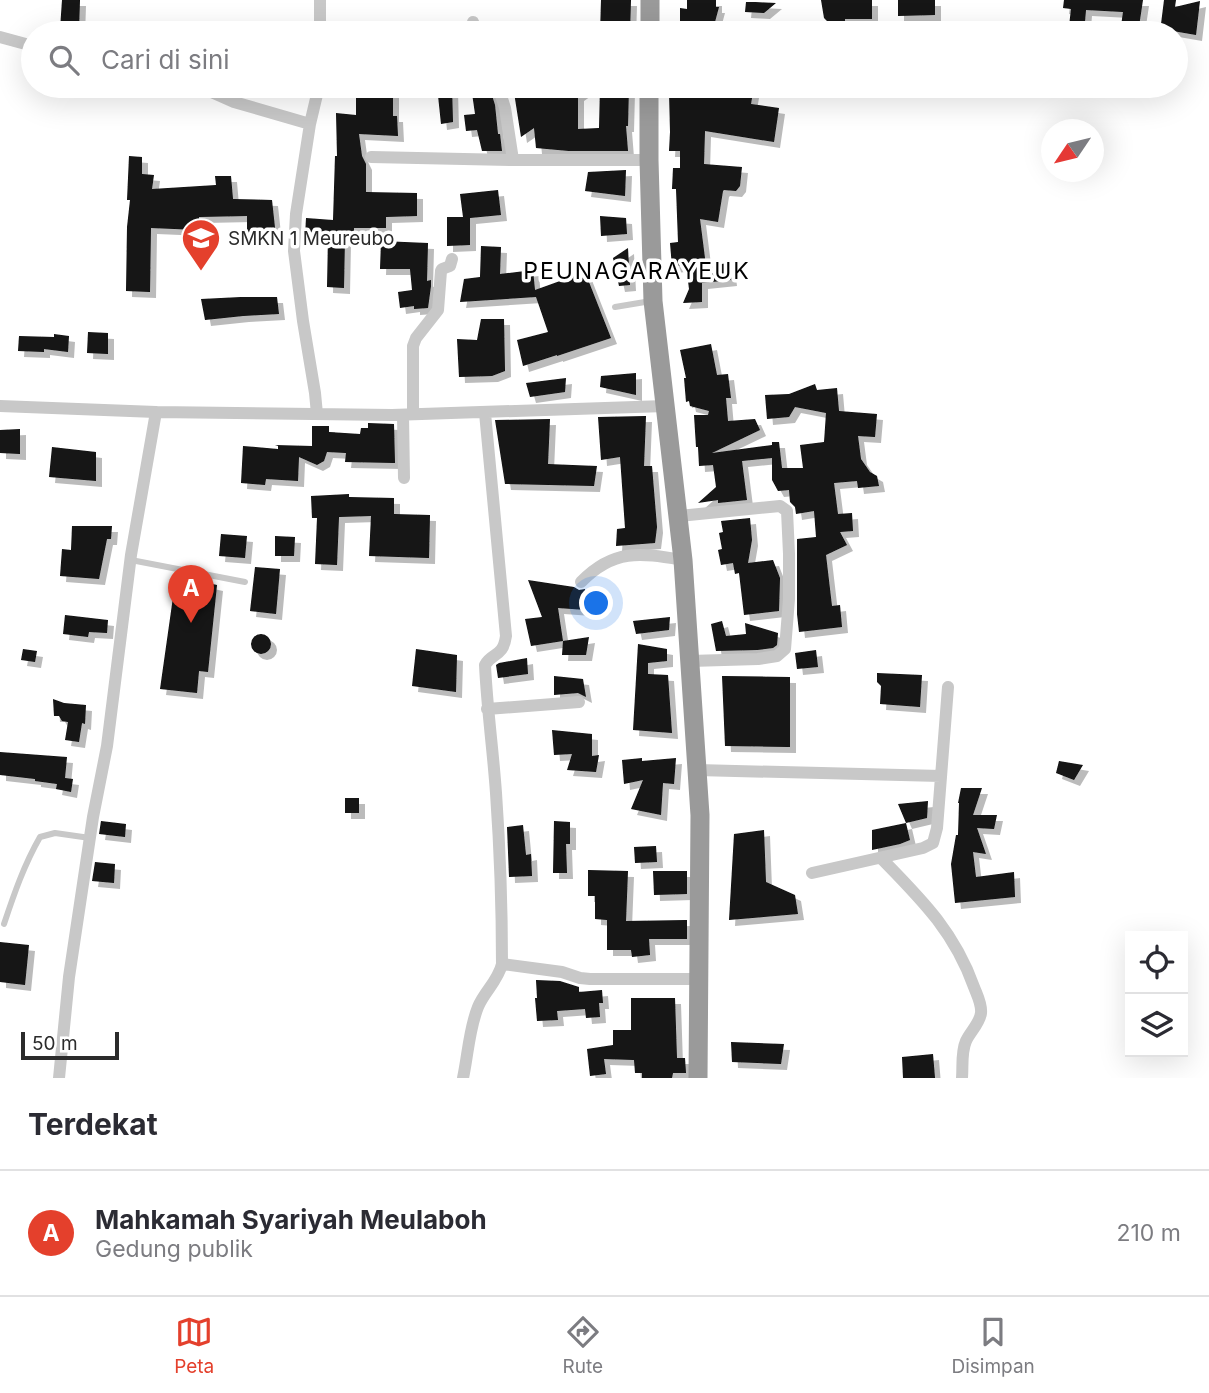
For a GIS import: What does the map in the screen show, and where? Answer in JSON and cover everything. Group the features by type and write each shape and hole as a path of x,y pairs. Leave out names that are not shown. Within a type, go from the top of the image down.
{"highway":[{"path":"650,0 650,21"},
{"path":"649,98 653,301 679,516 700,815 698,1078"}],"street":[{"path":"320,0 320,21"},
{"path":"0,37 21,43"},
{"path":"224,98 310,124"},
{"path":"316,98 296,214 295,251 317,412"},
{"path":"502,98 513,160"},
{"path":"371,156 649,160"},
{"path":"404,478 414,341 438,310 441,271 442,268 451,266 452,259"},
{"path":"0,406 156,412 410,409 485,413 665,406"},
{"path":"59,1078 69,977 93,817 107,746 131,560 156,412"},
{"path":"463,1078 477,1007 498,976 502,964 500,864 496,790 487,709 486,663 502,650 506,636 485,413"},
{"path":"679,516 780,506 787,511 789,599 785,649 776,656 758,659 690,661"},
{"path":"581,582 598,567 621,557 650,554 683,561"},
{"path":"812,873 916,850 933,843 937,828 948,687"},
{"path":"487,709 579,702"},
{"path":"697,770 941,776"},
{"path":"881,858 925,903 967,966 981,1013 965,1042 962,1078"},
{"path":"502,964 562,972 590,979 699,979"}],"lane":[{"path":"615,307 653,301"},
{"path":"131,560 245,582"},
{"path":"4,924 21,874 40,837 55,833 91,838"}],"building":[{"path":"62,0 80,0 79,21 61,21"},
{"path":"601,0 631,0 630,21 600,21"},
{"path":"687,0 716,0 716,7 719,7 715,21 680,21 680,8 687,9"},
{"path":"821,0 872,0 872,19 827,21"},
{"path":"898,0 935,0 935,15 898,16"},
{"path":"1064,0 1143,0 1140,21 1122,21 1123,12 1086,10 1085,21 1070,21 1071,9 1063,8"},
{"path":"1164,0 1176,0 1175,7 1200,1 1196,35 1188,34 1188,21 1161,21"},
{"path":"746,2 776,3 764,13 745,12"},
{"path":"356,98 393,98 393,116 397,116 398,136 359,134 366,164 366,192 417,193 417,216 386,217 386,228 354,228 354,239 345,238 344,288 327,287 328,237 305,236 306,218 333,220 337,156 336,113 356,115"},
{"path":"438,98 452,98 453,122 441,124"},
{"path":"473,98 493,98 502,151 482,151 477,130 466,131 464,115 475,114"},
{"path":"515,98 578,98 578,129 599,128 600,98 629,98 626,126 628,151 536,148 534,128 521,137"},
{"path":"669,98 752,98 751,104 779,108 774,142 705,131 704,164 742,167 740,186 736,191 723,191 718,222 700,219 706,266 729,263 731,280 702,283 702,302 683,303 689,289 686,265 672,267 670,243 678,242 676,189 672,189 673,168 680,168 680,151 669,151"},
{"path":"129,156 142,157 142,174 154,175 152,189 216,185 215,176 231,176 233,199 272,200 276,237 247,238 247,216 199,217 198,230 151,228 150,292 126,291"},
{"path":"626,170 625,196 585,191 588,172"},
{"path":"498,190 501,215 470,218 470,245 447,246 447,217 463,217 460,194"},
{"path":"600,216 626,218 627,234 601,236"},
{"path":"381,241 428,243 427,281 431,280 431,286 428,308 400,308 398,292 412,290 410,269 380,269"},
{"path":"481,246 501,247 500,274 533,270 535,290 585,272 611,338 523,366 517,340 548,332 536,297 460,302 464,279 480,277"},
{"path":"628,248 630,285 619,286 613,258"},
{"path":"277,297 279,314 205,320 201,299"},
{"path":"481,319 504,319 505,371 492,376 459,377 457,339 477,340"},
{"path":"88,332 108,333 108,354 87,353"},
{"path":"54,334 69,336 68,352 44,349 44,352 18,351 19,336 54,337"},
{"path":"711,344 717,375 728,374 731,398 726,398 728,421 755,419 760,430 712,453 779,442 782,468 803,468 800,445 824,442 826,413 795,407 789,417 767,419 765,395 789,394 815,384 817,390 837,388 839,411 877,414 875,437 858,436 861,459 870,472 877,476 879,486 858,488 857,481 834,483 838,514 852,513 853,531 840,532 847,545 826,555 832,606 840,605 842,627 799,632 797,539 816,537 814,511 796,514 795,507 790,502 789,490 778,491 772,480 772,458 742,461 747,500 698,503 716,487 713,465 699,466 696,447 694,415 708,415 709,411 690,406 689,401 686,402 686,378 680,350"},
{"path":"636,373 636,395 600,387 601,376"},
{"path":"566,378 565,392 530,397 526,383"},
{"path":"646,416 644,466 652,466 657,527 655,543 616,546 617,529 625,528 620,457 601,460 598,417"},
{"path":"550,419 548,464 597,466 594,486 505,484 495,420"},
{"path":"368,423 394,424 395,463 345,462 346,453 327,452 324,461 317,465 299,457 298,481 266,479 265,485 241,483 243,446 278,449 275,445 312,446 312,426 329,426 329,432 360,434 361,428 368,428"},
{"path":"20,429 20,454 0,453 0,430"},
{"path":"52,447 96,452 96,481 49,477"},
{"path":"349,494 349,497 394,498 394,514 430,515 429,558 369,556 371,516 339,517 337,565 315,564 317,518 312,518 311,496"},
{"path":"750,518 752,540 748,563 773,560 780,578 779,611 744,615 739,573 735,574 733,563 721,565 718,550 722,549 719,533 723,532 721,521"},
{"path":"72,526 112,526 111,539 107,539 99,579 60,576 62,549 71,550"},
{"path":"221,534 247,536 245,558 219,556"},
{"path":"275,536 295,537 294,556 275,556"},
{"path":"255,567 280,569 276,614 250,611"},
{"path":"176,576 217,585 208,672 199,671 197,693 160,689"},
{"path":"528,580 585,589 586,610 558,608 563,641 531,646 525,619 542,617"},
{"path":"65,615 108,620 107,633 89,632 88,637 63,634"},
{"path":"670,617 669,630 636,634 633,621"},
{"path":"722,621 726,636 746,634 745,623 778,633 777,645 757,650 716,651 711,624"},
{"path":"257,634 265,634 271,644 265,654 257,654 251,648 251,640"},
{"path":"589,637 586,655 562,655 563,641"},
{"path":"638,644 667,649 667,661 648,663 648,674 668,675 672,733 633,730"},
{"path":"23,649 37,651 35,662 21,660"},
{"path":"416,649 457,655 456,692 412,686"},
{"path":"816,650 818,667 797,669 795,653"},
{"path":"527,658 528,674 498,678 496,665"},
{"path":"877,673 922,675 920,707 880,704 881,686 877,682"},
{"path":"554,676 583,679 586,697 578,693 554,695"},
{"path":"722,676 790,677 790,747 725,746"},
{"path":"53,699 86,705 85,724 82,723 79,742 65,740 68,722 54,716"},
{"path":"552,730 592,734 592,756 599,755 596,772 567,770 572,754 554,755"},
{"path":"0,752 67,757 65,778 73,779 71,792 56,789 57,784 0,775"},
{"path":"642,758 642,761 676,758 674,784 663,783 661,815 631,809 643,780 624,784 622,760"},
{"path":"1059,761 1083,765 1074,780 1056,773"},
{"path":"961,788 982,788 973,815 997,815 994,829 977,828 986,854 973,852 976,877 1014,872 1015,897 955,903 951,864 958,835"},
{"path":"345,798 359,798 359,813 345,813"},
{"path":"928,801 927,818 906,823 898,804"},
{"path":"101,821 126,824 125,837 99,834"},
{"path":"554,821 570,822 570,844 566,844 567,873 553,873"},
{"path":"906,823 910,840 872,850 872,830"},
{"path":"523,825 526,855 531,854 532,876 509,877 507,827"},
{"path":"764,830 766,882 795,895 798,914 729,920 734,834"},
{"path":"656,846 657,862 635,863 634,847"},
{"path":"95,862 115,864 114,883 92,881"},
{"path":"588,870 628,871 626,921 687,920 687,939 649,939 650,955 632,957 631,950 607,950 607,920 595,919 595,896 588,896"},
{"path":"653,871 687,871 687,894 654,895"},
{"path":"0,942 29,945 25,985 0,982"},
{"path":"536,980 560,981 579,987 579,992 602,990 600,1017 586,1018 585,1009 557,1011 558,1020 537,1021"},
{"path":"631,998 675,998 677,1058 685,1058 686,1073 673,1073 672,1078 642,1078 642,1073 635,1073 634,1060 604,1059 606,1074 590,1076 587,1049 613,1045 613,1030 631,1030"},
{"path":"731,1042 784,1044 781,1064 732,1062"},
{"path":"933,1054 935,1078 903,1078 902,1057"}],"place":[{"name":"SMKN 1 Meureubo","path":"201,272"},
{"name":"Mahkamah Syariyah Meulaboh","path":"191,623"}],"district":[{"name":"PEUNAGARAYEUK","path":"637,271"}]}
